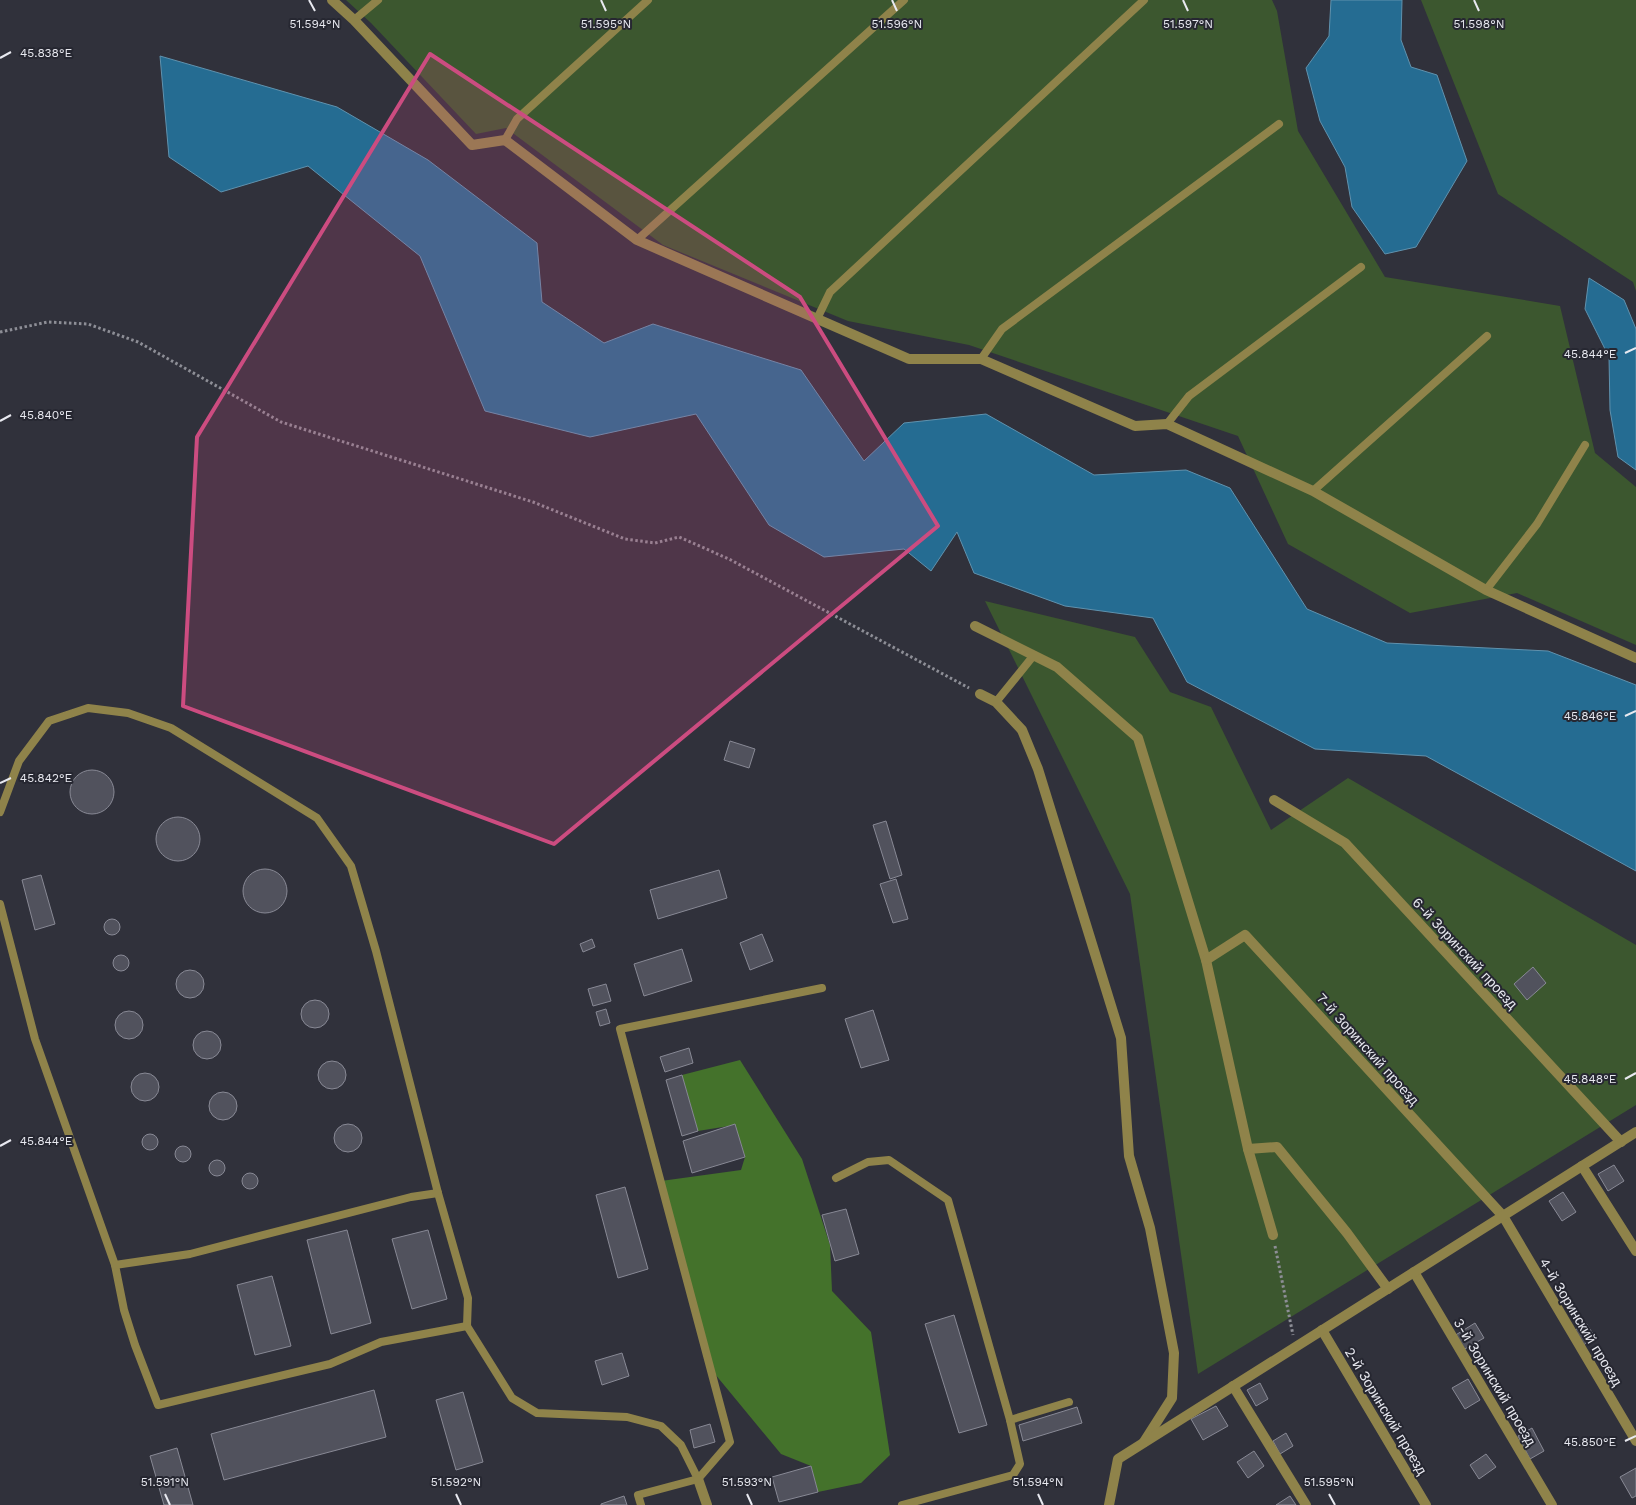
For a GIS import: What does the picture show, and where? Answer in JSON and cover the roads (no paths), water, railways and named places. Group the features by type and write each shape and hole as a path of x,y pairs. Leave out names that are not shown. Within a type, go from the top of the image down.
{"street":[{"path":"332,0 354,20 472,145 504,140 637,240 909,359 981,359 1135,426 1166,424 1313,491 1486,590 1636,658"},
{"path":"975,626 1057,667 1138,738 1206,960 1248,1149 1273,1236"},
{"path":"980,694 996,702 1022,730 1038,770 1121,1038 1129,1156 1150,1228 1174,1353 1172,1398 1144,1442"},
{"name":"6-й Зоринский проезд","path":"1274,800 1345,843 1621,1142"},
{"name":"7-й Зоринский проезд","path":"1206,960 1245,935 1503,1216"},
{"path":"1109,1505 1118,1459 1636,1132"},
{"path":"1248,1149 1277,1147 1347,1233 1388,1289"},
{"path":"1582,1166 1636,1250"},
{"name":"4-й Зоринский проезд","path":"1503,1216 1636,1441"},
{"name":"3-й Зоринский проезд","path":"1414,1272 1552,1505"},
{"name":"2-й Зоринский проезд","path":"1322,1330 1426,1505"},
{"path":"1233,1386 1306,1505"},
{"path":"698,1479 707,1505"}],"lane":[{"path":"354,20 378,0"},
{"path":"504,140 517,119 648,0"},
{"path":"637,240 904,0"},
{"path":"817,318 830,292 1144,0"},
{"path":"981,359 1002,329 1279,124"},
{"path":"1166,424 1189,396 1360,266"},
{"path":"1313,491 1487,336"},
{"path":"1486,590 1537,524 1585,445"},
{"path":"996,702 1034,655"},
{"path":"0,812 19,761 49,721 88,708 128,713 171,728 317,818 351,866 376,951 438,1193 468,1298 466,1326 512,1398 537,1414 627,1417 661,1426 681,1445 698,1479"},
{"path":"0,904 35,1039 115,1265 124,1310 135,1345 158,1404 330,1364 381,1342 466,1326"},
{"path":"641,1505 638,1495 698,1479 730,1442 620,1029 822,988"},
{"path":"836,1178 868,1162 889,1160 948,1200 1010,1420 1020,1464 1013,1475 902,1505"},
{"path":"115,1265 190,1254 411,1197 438,1193"},
{"path":"1010,1420 1069,1402"}],"water":[{"path":"1331,0 1402,0 1401,40 1411,67 1437,75 1467,161 1416,247 1385,254 1352,207 1345,167 1320,121 1306,68 1329,36"},
{"path":"160,56 337,107 428,160 537,243 542,302 604,343 653,324 801,370 864,461 904,423 986,414 1094,475 1186,470 1230,488 1307,609 1387,643 1548,651 1636,685 1636,871 1426,756 1315,749 1187,682 1153,618 1065,606 974,573 957,532 931,571 904,549 824,557 769,525 696,414 590,437 485,411 420,256 308,166 221,192 169,157"},
{"path":"1589,278 1624,300 1636,329 1636,470 1618,457 1610,410 1609,357 1585,309"}]}
